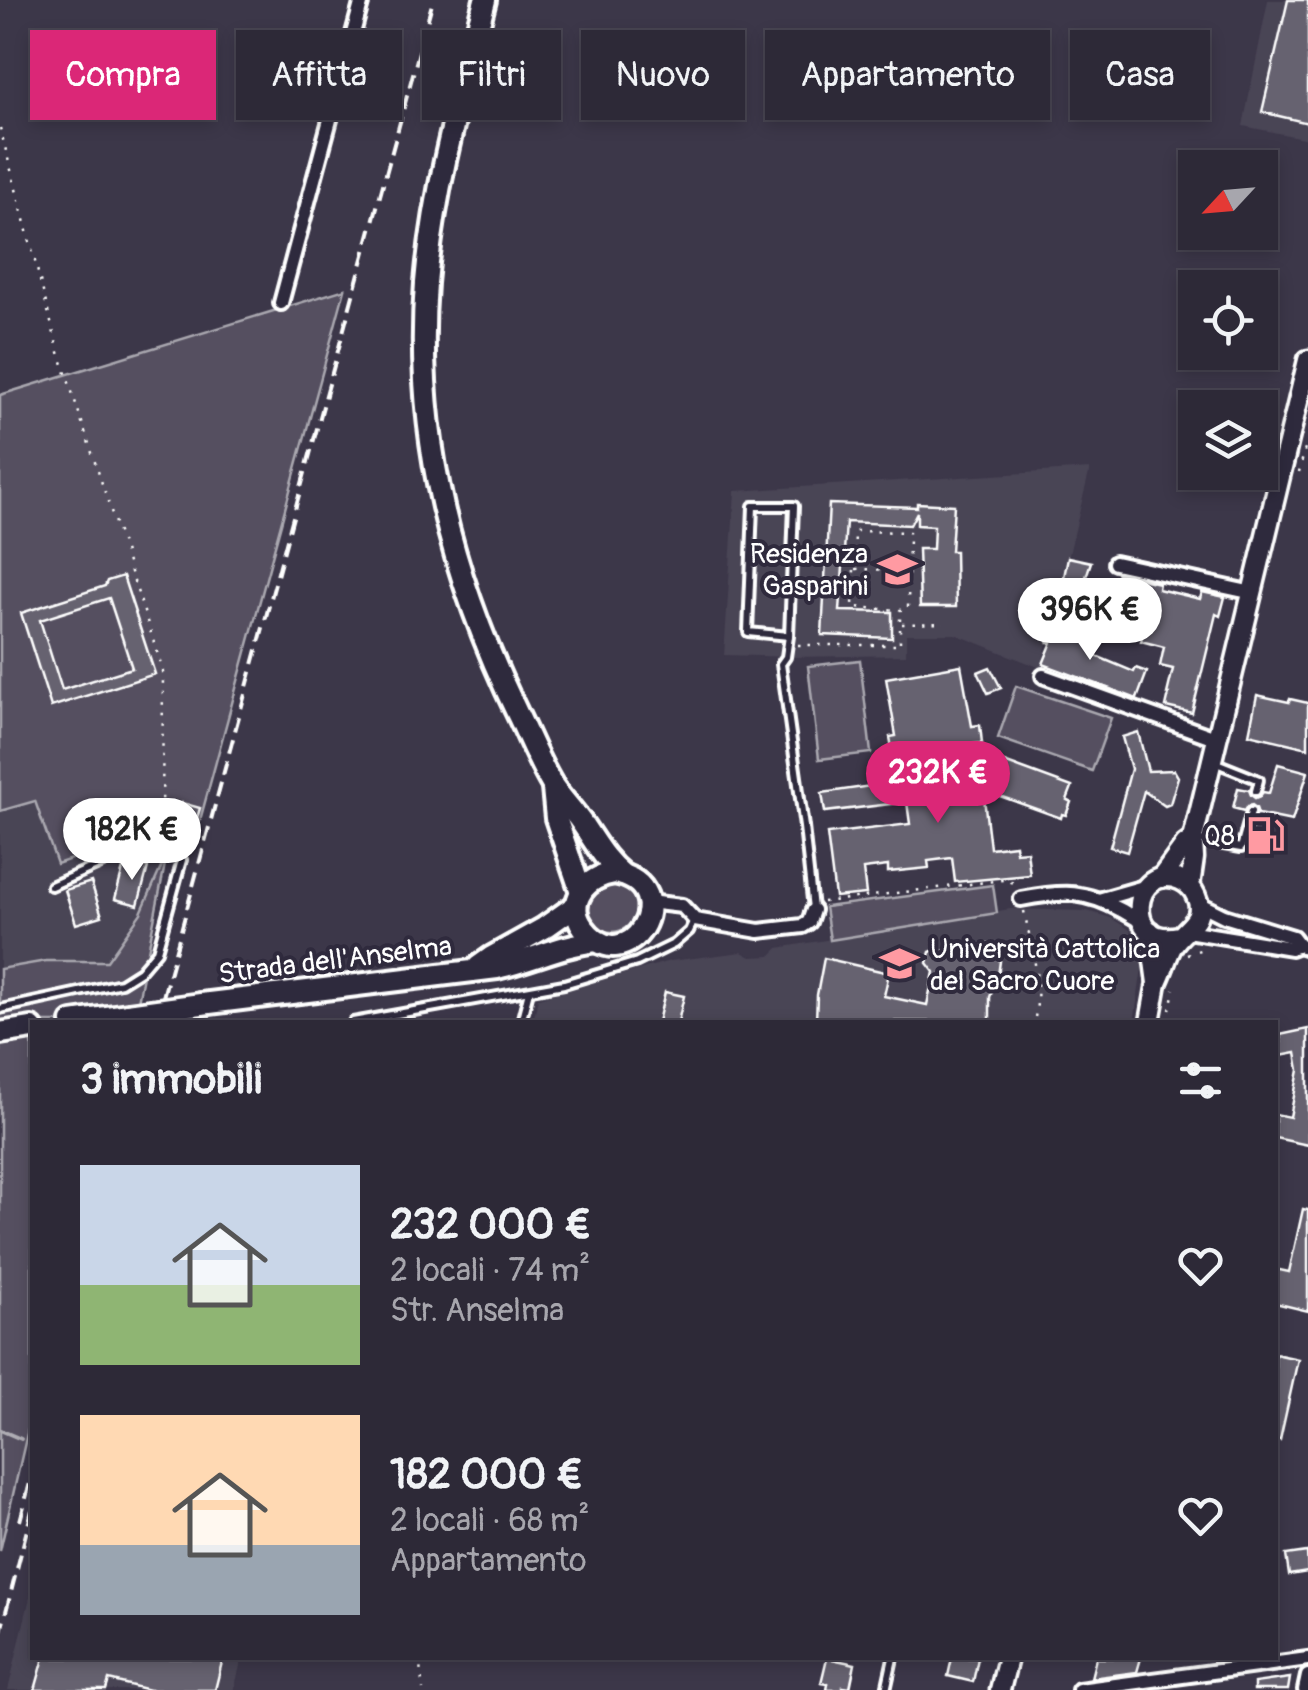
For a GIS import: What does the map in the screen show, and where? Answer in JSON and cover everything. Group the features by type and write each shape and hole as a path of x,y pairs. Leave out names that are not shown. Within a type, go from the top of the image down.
{"main road":[{"path":"485,0 432,229 424,319 428,425 444,519 466,592 504,686 553,786 608,863 643,890 649,914 636,938 615,946 596,942 578,919 578,899 556,818 553,786"},
{"path":"1151,1020 1166,985 1170,950 1197,918 1198,903 1190,886 1194,840 1308,360"},
{"path":"1166,985 1140,917 1139,900 1184,844 1194,840"},
{"path":"578,899 597,877 623,875"},
{"path":"1154,882 1176,878 1190,886"},
{"name":"Strada dell'Anselma","path":"477,968 544,928 578,899"},
{"path":"1147,928 1164,938 1183,933"},
{"name":"Strada dell'Anselma","path":"86,1020 509,965 570,944 596,942"},
{"path":"0,1033 30,1028"},
{"path":"1000,1690 1008,1660"}],"street":[{"path":"281,303 362,0"},
{"path":"1115,562 1253,593"},
{"path":"1044,676 1218,739"},
{"path":"1102,899 1154,882"},
{"path":"1022,899 1051,893 1102,899 1147,928"},
{"path":"648,902 682,906 694,920 758,931 803,926 809,922 813,907"},
{"path":"1198,903 1235,920 1294,936 1303,946"},
{"path":"1183,933 1291,948 1303,946"},
{"path":"1079,1690 1308,1659"},
{"path":"1305,1690 1308,1676"}],"lane":[{"path":"789,636 748,632 754,506 794,506 789,636 782,664 813,907"},
{"path":"1213,762 1258,780 1256,791"},
{"path":"1194,840 1240,848 1251,812"},
{"path":"0,1009 121,983 140,971 157,950 182,860 162,841 150,842 51,886"},
{"path":"366,1020 529,992 637,962 683,938 694,920"},
{"path":"522,1020 529,992"},
{"path":"886,1690 894,1660"}],"path":[{"path":"0,128 58,348 162,670 162,841"},
{"path":"855,532 910,532 908,609 853,606 854,569 855,532"},
{"path":"854,569 909,570"},
{"path":"787,645 900,645 900,610"},
{"path":"900,624 944,623"},
{"path":"813,907 1004,880 1019,884 1038,973 1034,1020"},
{"path":"1185,956 1215,948 1218,935"},
{"path":"1166,985 1170,1012"},
{"path":"419,1660 422,1690"}],"shaded area":[{"path":"1268,0 1308,0 1308,139 1243,126"},
{"path":"345,289 193,846 148,832 57,864 35,801 0,811 0,395"},
{"name":"Residenza Gasparini","path":"1090,469 1041,668 955,634 906,634 906,655 724,655 735,491"},
{"path":"860,660 871,753 819,759 808,666"},
{"path":"1016,686 1111,718 1092,771 998,738"},
{"path":"35,801 57,864 148,832 193,846 167,854 141,913 107,961 46,961 0,969 0,811"},
{"path":"167,854 134,1020 30,1020 30,1421 0,1551 0,969 46,961 107,961 141,913"},
{"path":"612,884 629,891 636,908 629,925 612,932 595,925 588,908 595,891"},
{"path":"993,885 997,913 830,940 825,907"},
{"name":"Università Cattolica del Sacro Cuore","path":"1010,909 1087,911 1111,918 1130,930 1140,946 1142,968 1134,1020 533,1020 538,998 670,961 742,952 751,957 770,956 778,948"},
{"path":"30,1597 30,1660 242,1660 234,1690 8,1690"}],"building":[{"path":"1288,0 1308,0 1308,123 1262,112"},
{"path":"917,503 954,505 951,551 955,551 956,607 920,607 918,549 933,549 934,526 917,525 917,512 910,525 846,522 840,611 892,612 892,638 822,635 829,504 917,507"},
{"path":"1068,557 1091,562 1083,586 1063,582"},
{"path":"1118,574 1159,583 1158,589 1200,599 1202,592 1225,597 1220,616 1216,614 1192,713 1166,707 1173,669 1160,666 1164,647 1141,641 1150,607 1113,598"},
{"path":"123,576 155,674 51,707 21,613 105,586 107,581","holes":["109,598 132,668 62,690 40,620"]},
{"path":"1052,626 1086,633 1092,641 1100,643 1096,656 1134,672 1136,668 1147,672 1137,699 1043,664 1052,642 1048,642"},
{"path":"961,665 972,726 980,725 982,743 893,754 890,737 896,736 886,678"},
{"path":"990,667 1001,688 988,693 978,672"},
{"path":"1257,695 1308,703 1308,748 1249,734"},
{"path":"1138,732 1148,771 1174,770 1178,777 1170,804 1165,806 1144,791 1127,852 1110,847 1131,769 1122,737"},
{"path":"1004,762 1072,787 1067,800 1071,802 1061,818 983,790 990,848 1015,845 1016,852 1027,851 1030,875 955,882 952,858 928,861 929,868 888,872 888,866 863,869 866,894 835,897 827,834 910,824 907,802 825,812 822,793 892,783 892,778 903,776 903,782 1001,770"},
{"path":"1278,764 1308,772 1292,821 1258,814 1252,805 1244,811 1233,808 1238,788 1249,790 1255,798 1269,793"},
{"path":"182,803 200,808 194,828 174,822"},
{"path":"125,861 148,867 138,905 115,899"},
{"path":"91,882 102,916 76,924 65,890"},
{"path":"997,943 1000,961 990,997 990,1020 816,1020 824,958 889,973 884,996 927,1005 934,972 927,963 930,952 937,949 954,953 955,946"},
{"path":"665,992 684,996 678,1020 658,1020"},
{"path":"1308,1029 1308,1145 1278,1139 1278,1115 1290,1117 1299,1070 1296,1053 1278,1056 1280,1035"},
{"path":"1303,1209 1308,1210 1308,1311 1278,1304 1278,1270 1289,1272"},
{"path":"1278,1355 1298,1359 1278,1440"},
{"path":"1307,1552 1308,1572 1289,1575 1286,1555"},
{"path":"43,1660 222,1660 215,1690 149,1690 109,1680 106,1690 35,1690"},
{"path":"827,1660 855,1664 850,1688 827,1690 828,1684 821,1683"},
{"path":"952,1660 978,1660 973,1682 948,1676"},
{"path":"1096,1660 1140,1660 1137,1672 1091,1678"},
{"path":"1290,1678 1288,1690 1254,1690 1254,1683"}],"waterway":[{"path":"0,1430 21,1439"}],"railway":[{"path":"163,997 433,0"},
{"path":"20,1521 30,1483"},
{"path":"0,1635 30,1518"}],"place":[{"name":"Residenza Gasparini","path":"898,569"},
{"name":"Q8","path":"1265,835"},
{"name":"Università Cattolica del Sacro Cuore","path":"900,964"}]}
